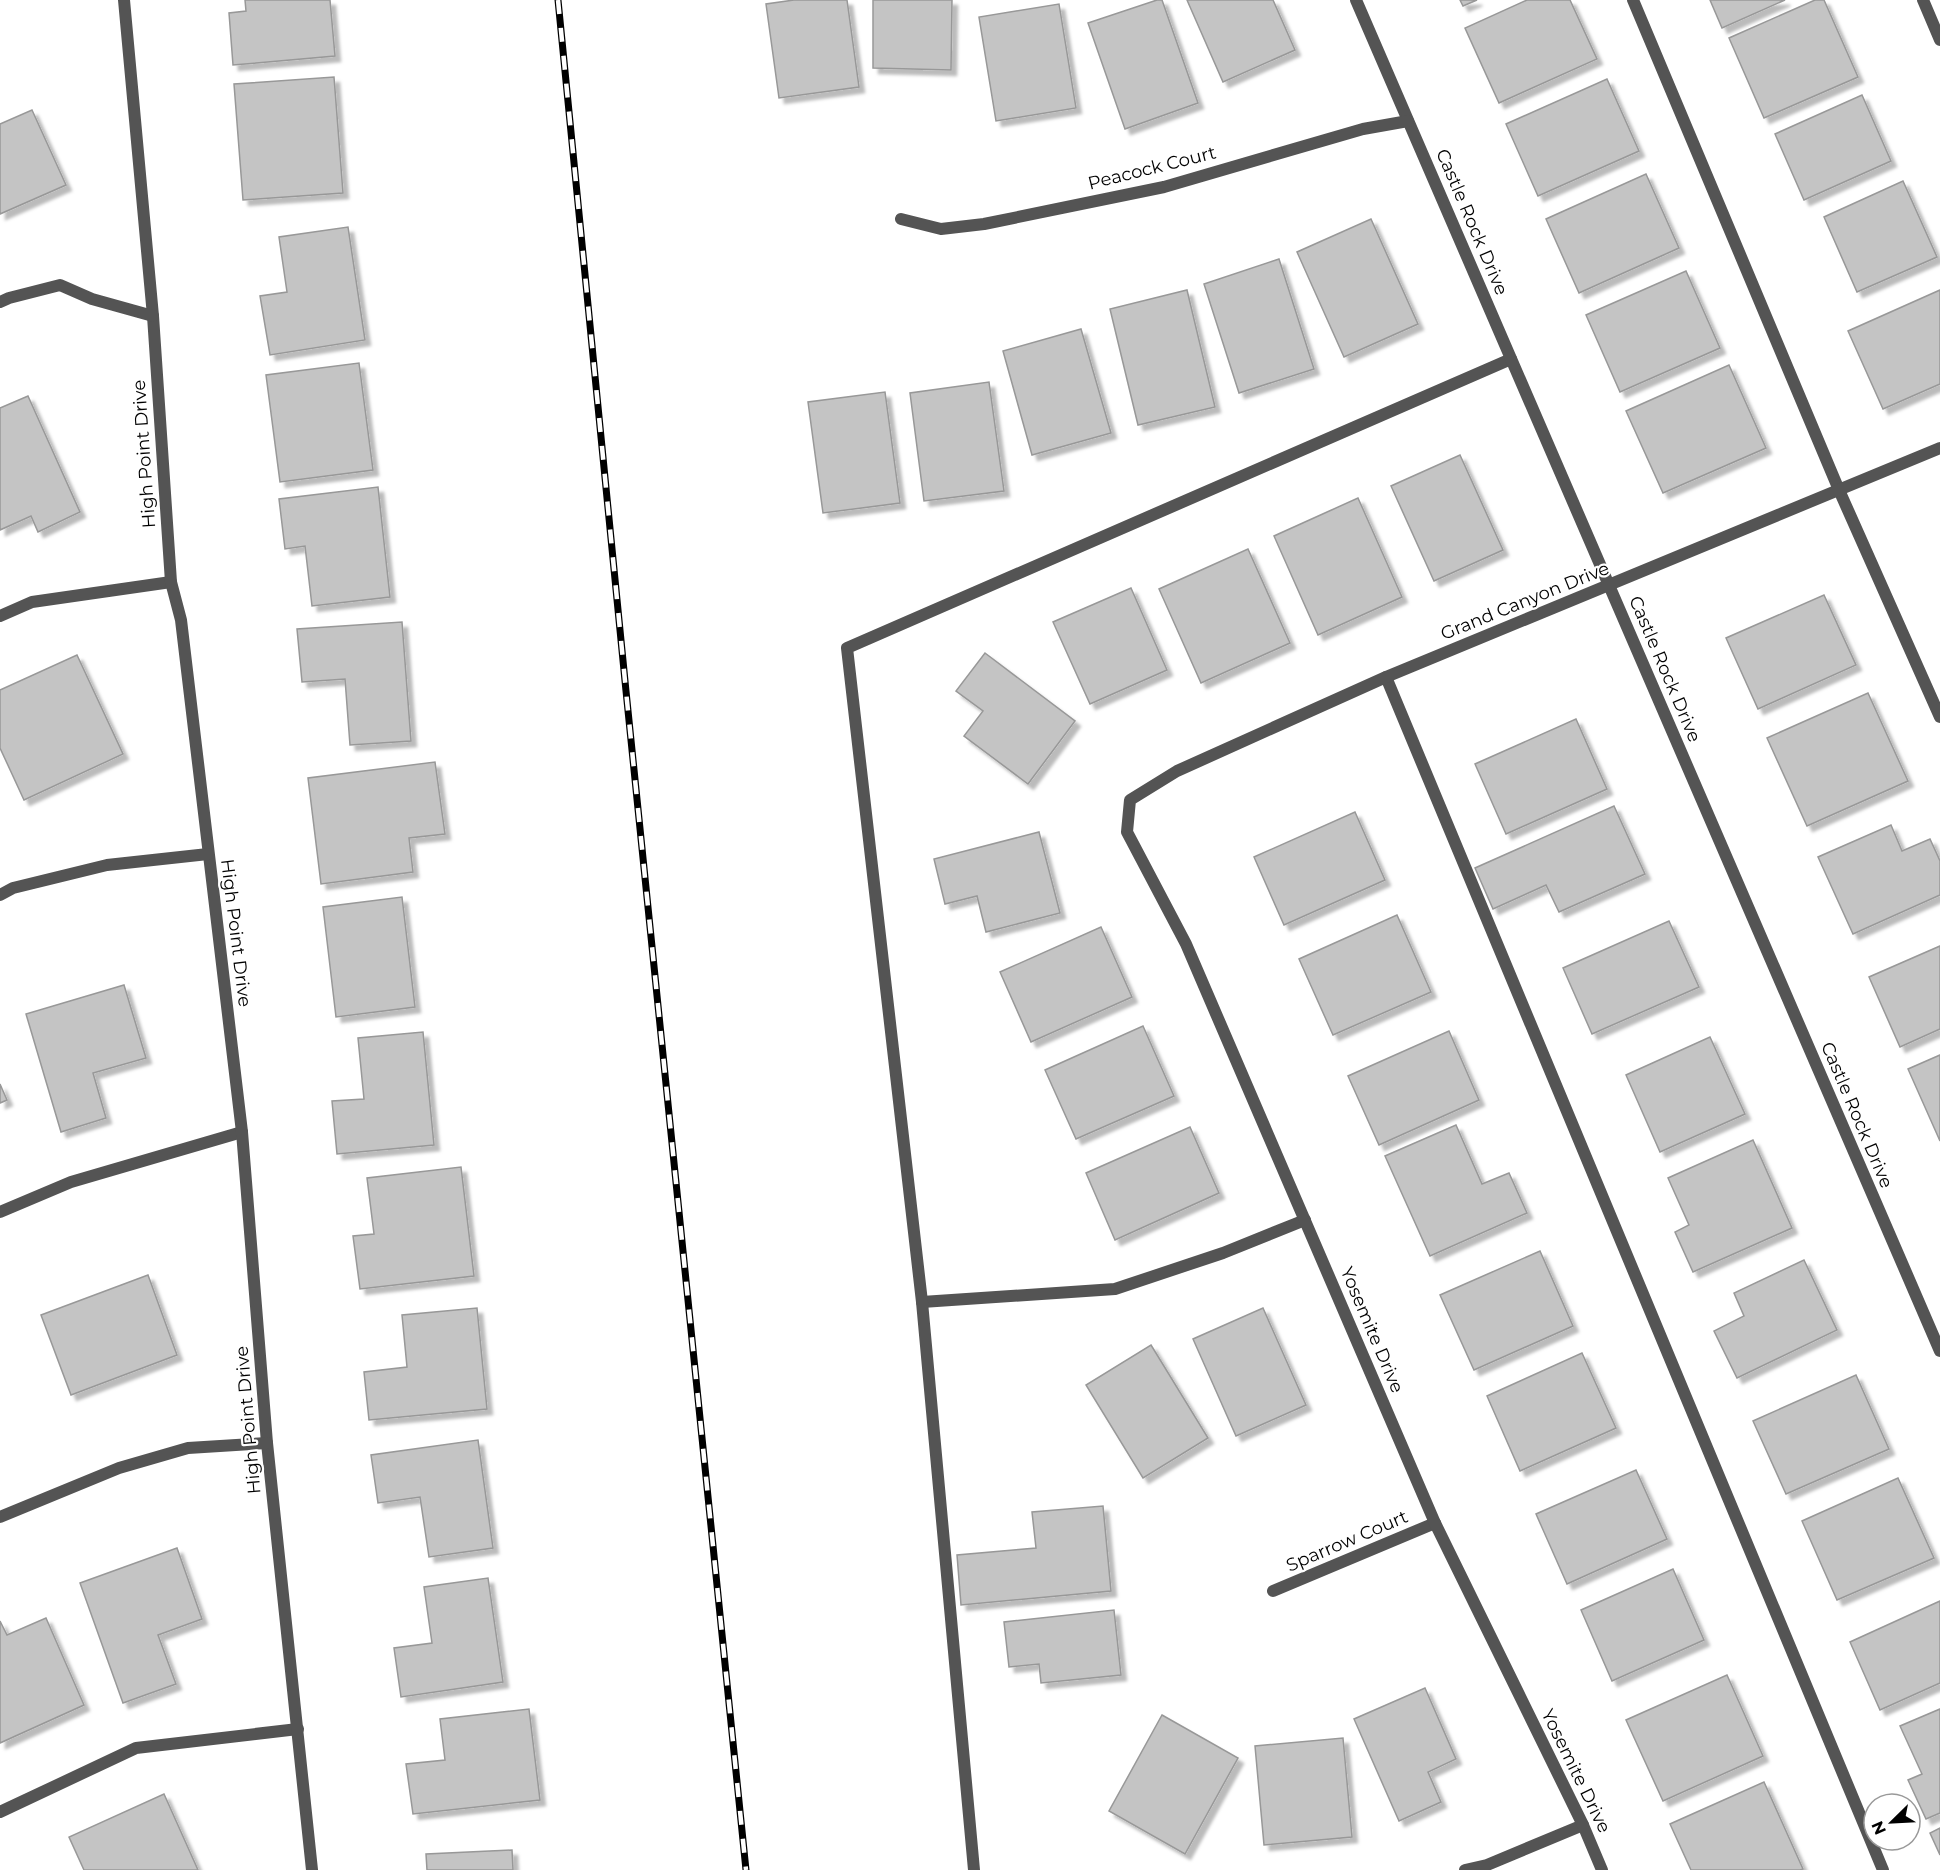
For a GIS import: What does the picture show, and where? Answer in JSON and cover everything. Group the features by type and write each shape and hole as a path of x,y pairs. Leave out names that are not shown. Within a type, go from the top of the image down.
{"street":[{"name":"High Point Drive","path":"124,0 153,316 171,582 181,620 242,1132 267,1443 312,1870"},
{"name":"Castle Rock Drive","path":"1356,0 1940,1351"},
{"path":"1633,0 1839,490 1940,717"},
{"path":"1923,0 1940,40"},
{"name":"Peacock Court","path":"901,219 941,229 984,224 1164,187 1363,129 1408,121"},
{"path":"0,302 60,285 92,299 153,316"},
{"path":"974,1870 922,1302 847,648 1511,359"},
{"name":"Grand Canyon Drive","path":"1130,800 1177,771 1386,677 1940,448"},
{"path":"0,616 32,602 171,582"},
{"path":"1386,677 1882,1870"},
{"name":"Yosemite Drive","path":"1130,800 1127,832 1186,944 1435,1523 1583,1825 1602,1870"},
{"path":"0,894 13,888 107,865 208,854"},
{"path":"0,1212 71,1182 242,1132"},
{"path":"922,1302 1115,1289 1223,1253 1305,1220"},
{"path":"0,1517 119,1468 188,1448 267,1443"},
{"name":"Sparrow Court","path":"1273,1591 1435,1523"},
{"path":"0,1812 136,1748 298,1729"},
{"path":"1465,1870 1487,1865 1583,1825"}],"building":[{"path":"245,0 330,0 335,56 233,65 229,13 246,11"},
{"path":"794,0 847,0 859,87 779,98 766,4"},
{"path":"873,0 952,0 951,70 873,68"},
{"path":"1162,0 1198,103 1125,129 1088,23"},
{"path":"1187,0 1273,0 1295,50 1223,82"},
{"path":"1460,0 1477,0 1463,6"},
{"path":"1527,0 1570,0 1597,59 1499,103 1465,28"},
{"path":"1710,0 1785,0 1722,28"},
{"path":"1815,0 1824,0 1858,77 1764,118 1729,38"},
{"path":"1059,4 1076,108 996,121 979,17"},
{"path":"334,77 343,193 243,200 234,84"},
{"path":"1607,79 1639,151 1538,196 1506,124"},
{"path":"1862,95 1891,161 1804,200 1775,134"},
{"path":"32,110 66,185 0,214 0,124"},
{"path":"1646,174 1679,248 1579,293 1546,219"},
{"path":"1903,181 1937,257 1857,292 1824,217"},
{"path":"1371,219 1418,324 1344,357 1297,252"},
{"path":"348,227 365,340 270,355 260,296 287,292 279,237"},
{"path":"1279,259 1314,369 1239,393 1204,284"},
{"path":"1686,271 1720,348 1620,392 1586,315"},
{"path":"1187,290 1215,407 1138,425 1110,309"},
{"path":"1940,290 1940,384 1883,409 1848,331"},
{"path":"1081,329 1111,433 1032,455 1003,351"},
{"path":"359,363 373,470 280,482 266,375"},
{"path":"1729,365 1766,448 1663,493 1626,411"},
{"path":"989,382 1004,491 924,501 910,393"},
{"path":"885,392 900,503 823,513 808,402"},
{"path":"28,396 80,512 38,532 31,516 0,530 0,408"},
{"path":"1460,455 1503,550 1434,581 1391,486"},
{"path":"378,487 390,597 312,606 305,546 285,549 279,499"},
{"path":"1358,498 1402,597 1318,635 1274,536"},
{"path":"1248,549 1290,643 1201,683 1159,589"},
{"path":"1131,588 1167,670 1090,704 1053,622"},
{"path":"1824,595 1856,665 1758,709 1726,638"},
{"path":"402,622 411,741 350,745 345,679 302,682 297,629"},
{"path":"985,653 1075,721 1028,784 964,736 983,711 956,691"},
{"path":"77,655 123,754 24,800 0,748 0,690"},
{"path":"1868,693 1908,781 1807,826 1767,738"},
{"path":"1576,719 1607,789 1506,834 1475,764"},
{"path":"435,762 445,834 409,838 413,872 321,884 308,778"},
{"path":"1614,806 1645,874 1559,912 1546,885 1493,909 1475,868"},
{"path":"1355,812 1385,880 1284,925 1254,857"},
{"path":"1891,825 1902,851 1930,839 1940,861 1940,895 1853,934 1818,857"},
{"path":"1039,832 1060,913 986,932 977,896 945,904 934,859"},
{"path":"402,897 415,1007 336,1017 323,907"},
{"path":"1397,915 1431,992 1333,1035 1299,959"},
{"path":"1669,921 1699,987 1592,1034 1563,968"},
{"path":"1101,927 1132,997 1031,1042 1000,972"},
{"path":"1940,946 1940,1029 1900,1047 1869,977"},
{"path":"124,985 146,1058 93,1073 106,1118 61,1132 26,1014"},
{"path":"1143,1026 1174,1096 1076,1139 1045,1070"},
{"path":"1449,1031 1479,1100 1379,1145 1348,1076"},
{"path":"423,1032 434,1145 337,1154 332,1101 364,1099 358,1038"},
{"path":"1710,1037 1745,1114 1660,1152 1626,1075"},
{"path":"1940,1055 1940,1141 1908,1069"},
{"path":"0,1084 7,1100 0,1103"},
{"path":"1456,1125 1482,1184 1509,1173 1527,1213 1430,1256 1385,1156"},
{"path":"1190,1127 1219,1193 1115,1240 1086,1173"},
{"path":"1753,1140 1792,1228 1693,1272 1675,1232 1689,1225 1668,1178"},
{"path":"461,1167 474,1276 360,1289 353,1236 374,1234 367,1178"},
{"path":"1540,1251 1573,1326 1474,1370 1440,1295"},
{"path":"1804,1260 1837,1330 1737,1378 1714,1331 1744,1316 1734,1293"},
{"path":"148,1275 177,1355 71,1395 41,1315"},
{"path":"477,1308 487,1409 369,1420 364,1372 407,1367 402,1315"},
{"path":"1263,1308 1306,1405 1236,1436 1193,1339"},
{"path":"1151,1345 1208,1438 1143,1478 1086,1385"},
{"path":"1582,1353 1616,1428 1520,1471 1487,1396"},
{"path":"1856,1375 1889,1449 1786,1494 1753,1421"},
{"path":"478,1440 493,1548 429,1557 420,1497 378,1503 371,1455"},
{"path":"1636,1470 1667,1539 1567,1584 1536,1514"},
{"path":"1898,1478 1934,1558 1837,1600 1802,1521"},
{"path":"1103,1506 1111,1591 961,1605 957,1555 1036,1548 1032,1512"},
{"path":"177,1548 202,1619 158,1635 176,1684 123,1703 80,1583"},
{"path":"1673,1569 1704,1640 1612,1681 1581,1610"},
{"path":"488,1578 503,1682 401,1697 394,1648 432,1643 424,1587"},
{"path":"1940,1601 1940,1683 1880,1710 1850,1642"},
{"path":"1114,1610 1121,1675 1041,1683 1039,1664 1009,1667 1004,1622"},
{"path":"46,1618 84,1705 0,1743 0,1621 7,1635"},
{"path":"1727,1675 1763,1756 1663,1801 1626,1720"},
{"path":"1425,1688 1456,1759 1428,1772 1441,1802 1399,1821 1354,1719"},
{"path":"529,1709 540,1800 413,1814 406,1764 445,1760 440,1719"},
{"path":"1940,1709 1940,1813 1926,1819 1922,1810 1922,1792 1914,1792 1908,1780 1922,1774 1900,1726"},
{"path":"1162,1715 1238,1758 1185,1854 1109,1811"},
{"path":"1343,1738 1352,1837 1264,1845 1255,1746"},
{"path":"1764,1782 1803,1869 1691,1870 1670,1824"},
{"path":"164,1794 198,1870 84,1870 69,1837"},
{"path":"1940,1828 1940,1855 1930,1833"},
{"path":"512,1850 513,1870 427,1870 426,1854"}],"railway":[{"path":"558,0 746,1870"}]}
